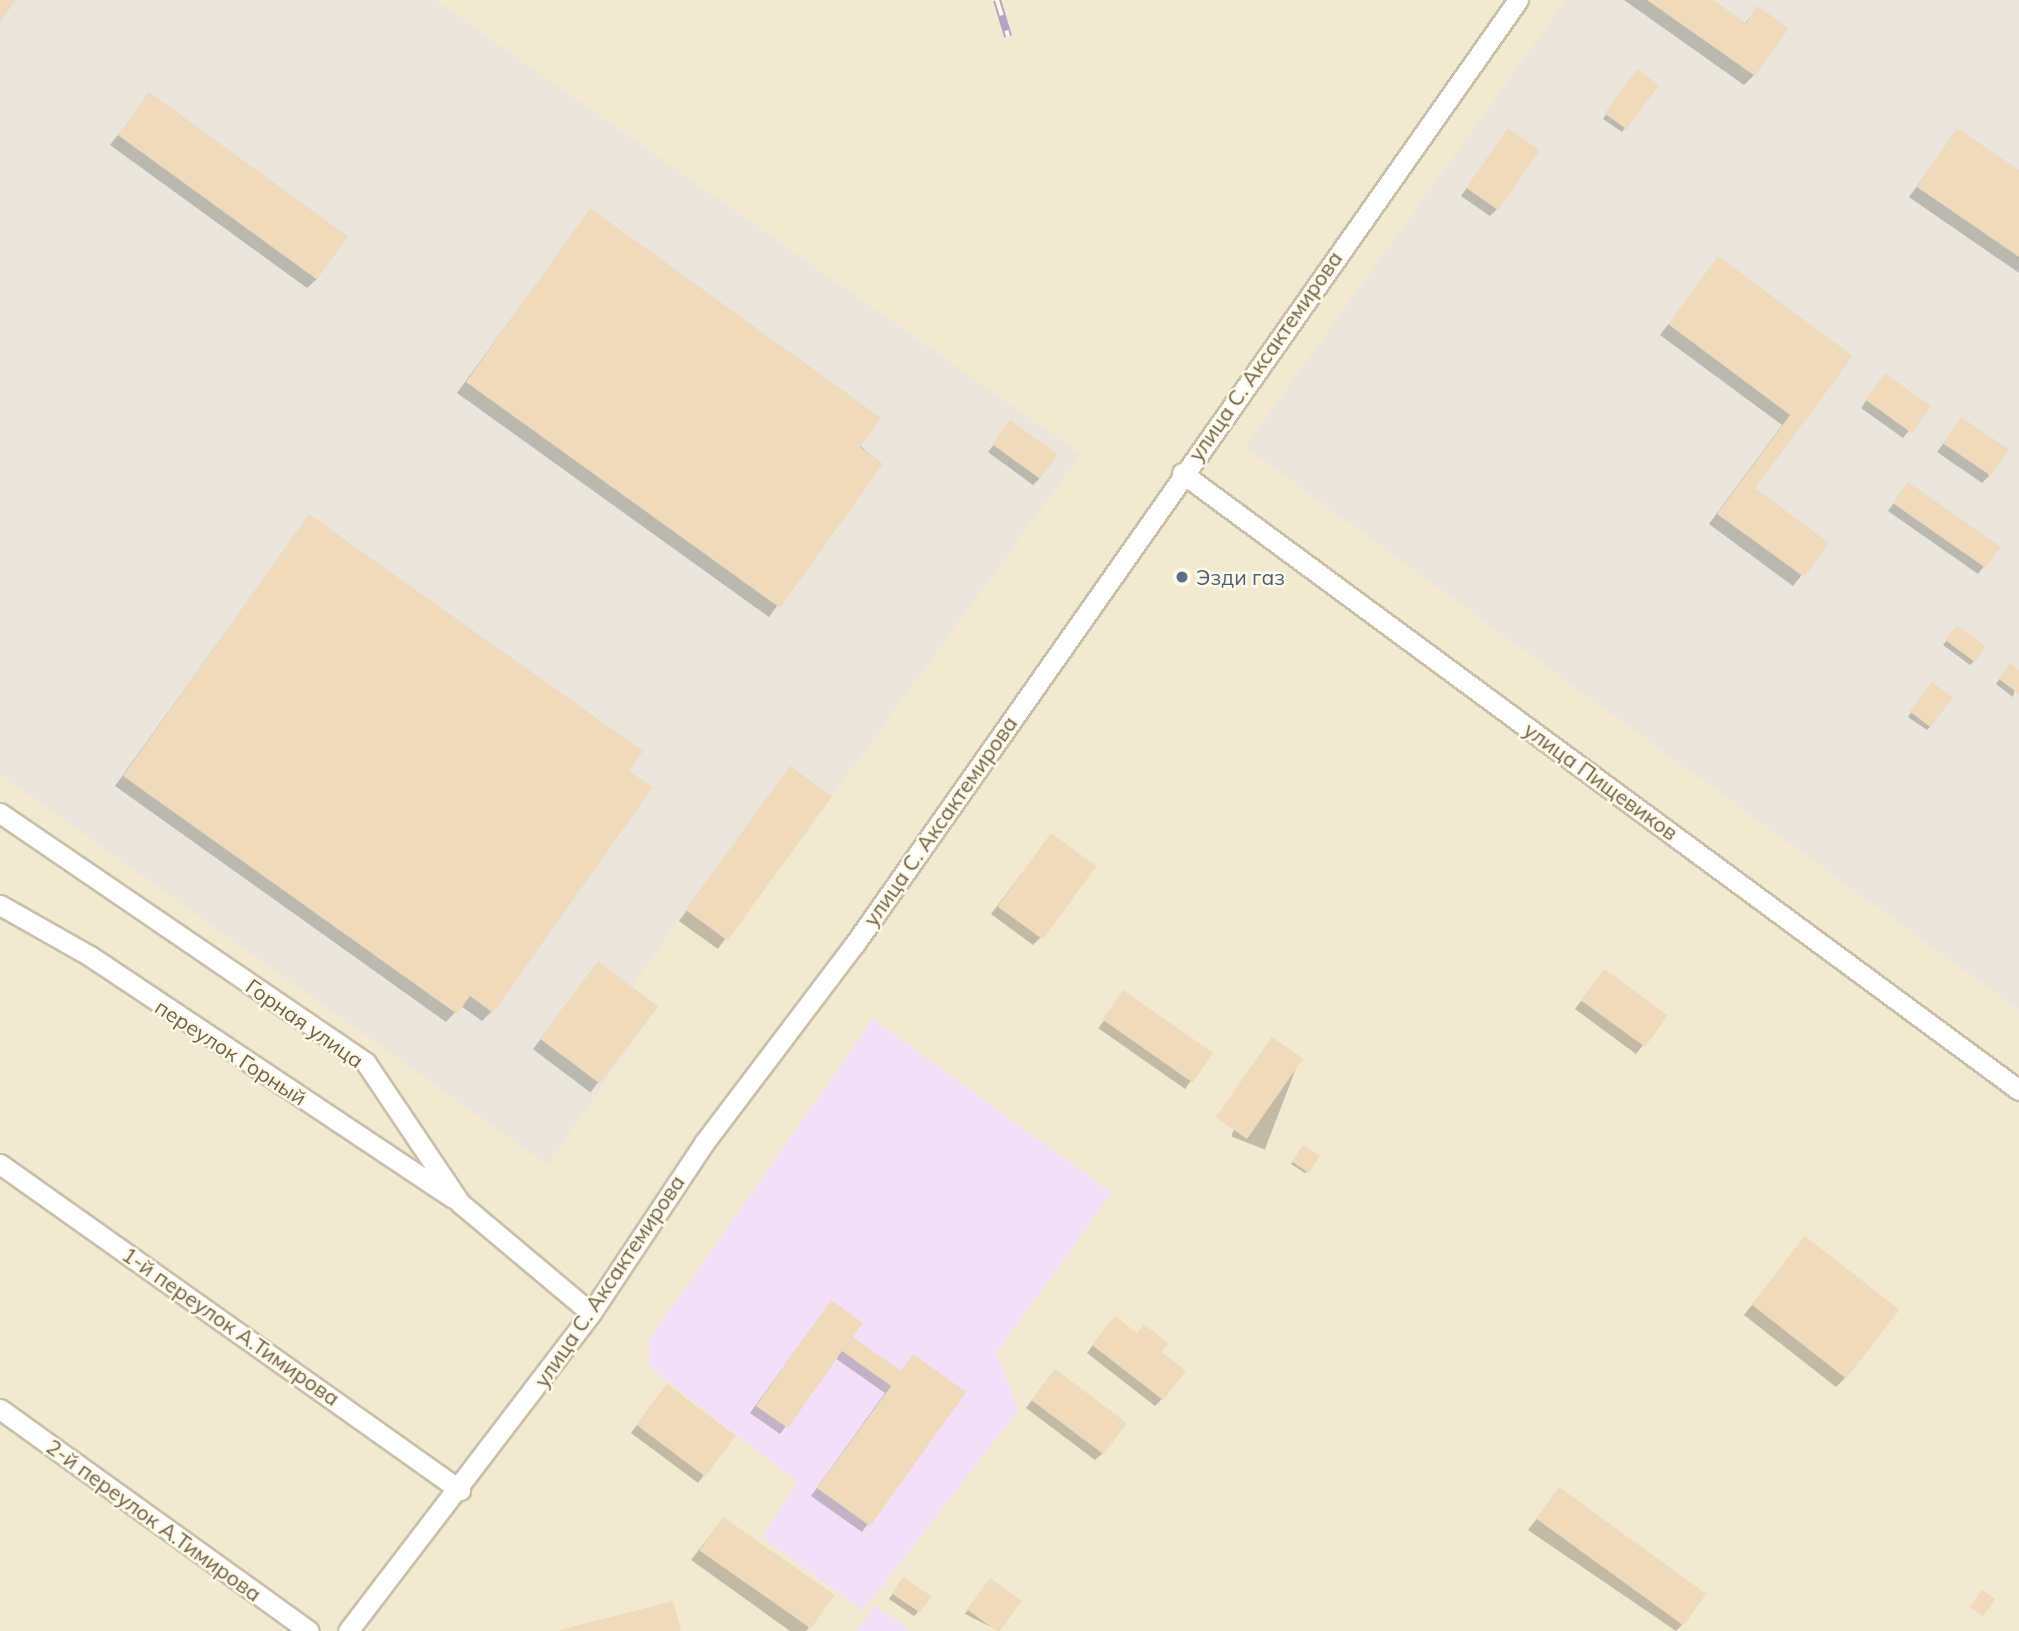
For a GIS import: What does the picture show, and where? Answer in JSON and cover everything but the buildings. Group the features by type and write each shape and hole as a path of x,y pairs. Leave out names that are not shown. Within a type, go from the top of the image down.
{"street":[{"name":"улица С. Аксактемирова","path":"348,1631 460,1490 591,1313 704,1143 854,945 1182,473 1518,0"},
{"name":"улица Пищевиков","path":"1182,473 2019,1090"},
{"name":"Горная улица","path":"0,813 366,1063 460,1203 591,1313"},
{"name":"переулок Горный","path":"0,905 90,956 460,1203"},
{"name":"1-й переулок А.Тимирова","path":"0,1164 460,1490"},
{"name":"2-й переулок А.Тимирова","path":"0,1409 309,1631"}],"shaded area":[{"path":"0,0 2019,0 2019,1631 0,1631"},
{"path":"0,0 435,0 1081,454 727,940 685,911 632,986 658,1006 547,1165 0,774"},
{"path":"1566,0 2019,0 2019,1010 1245,447"},
{"path":"873,1019 1112,1193 997,1352 1018,1411 863,1611 762,1537 797,1482 649,1367 649,1340"},
{"path":"875,1605 911,1631 856,1631"}],"railway":[{"path":"997,0 1008,36"}],"place":[{"name":"Эзди газ","path":"1182,577"}]}
